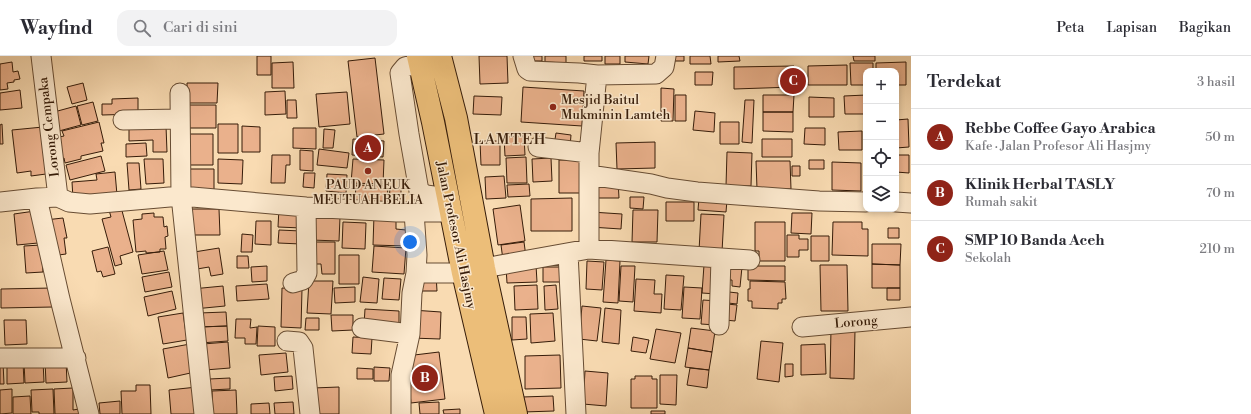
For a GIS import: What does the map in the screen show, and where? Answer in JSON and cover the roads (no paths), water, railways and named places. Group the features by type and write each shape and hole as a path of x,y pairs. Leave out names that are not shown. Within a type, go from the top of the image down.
{"main road":[{"name":"Jalan Profesor Ali Hasjmy","path":"440,56 456,118 474,270 507,413"},
{"name":"Jalan Profesor Ali Hasjmy","path":"419,60 449,205 474,270"}],"street":[{"name":"Lorong Cempaka","path":"41,56 58,197"},
{"path":"523,56 527,69 530,72 585,68 656,74 664,67 666,56"},
{"path":"419,60 405,67 400,73 419,191 449,205"},
{"path":"585,68 589,153 588,249"},
{"path":"180,94 180,196 204,414"},
{"path":"123,120 180,119"},
{"path":"411,144 436,139"},
{"path":"538,147 589,153"},
{"path":"589,175 697,192 863,202"},
{"path":"0,202 58,197 69,202 90,204 180,196 306,208 414,212 449,205"},
{"path":"37,198 60,300 76,358 89,414"},
{"path":"899,202 911,203"},
{"path":"293,283 303,280 307,273 306,208"},
{"path":"400,414 401,375 410,334 412,293 416,273 417,255 414,212"},
{"path":"416,273 474,270 588,249 750,260"},
{"path":"568,253 576,414"},
{"path":"719,325 721,258"},
{"name":"Lorong","path":"802,327 911,317"},
{"path":"362,328 410,334"},
{"path":"287,341 297,341 303,348 310,414"},
{"path":"0,358 76,358"}],"place":[{"name":"SMP 10 Banda Aceh","path":"793,81"},
{"name":"Mesjid Baitul Mukminin Lamteh","path":"553,107"},
{"name":"Rebbe Coffee Gayo Arabica","path":"368,148"},
{"name":"PAUD ANEUK MEUTUAH BELIA","path":"368,171"},
{"name":"Klinik Herbal TASLY","path":"425,378"}],"district":[{"name":"LAMTEH","path":"510,139"}]}
